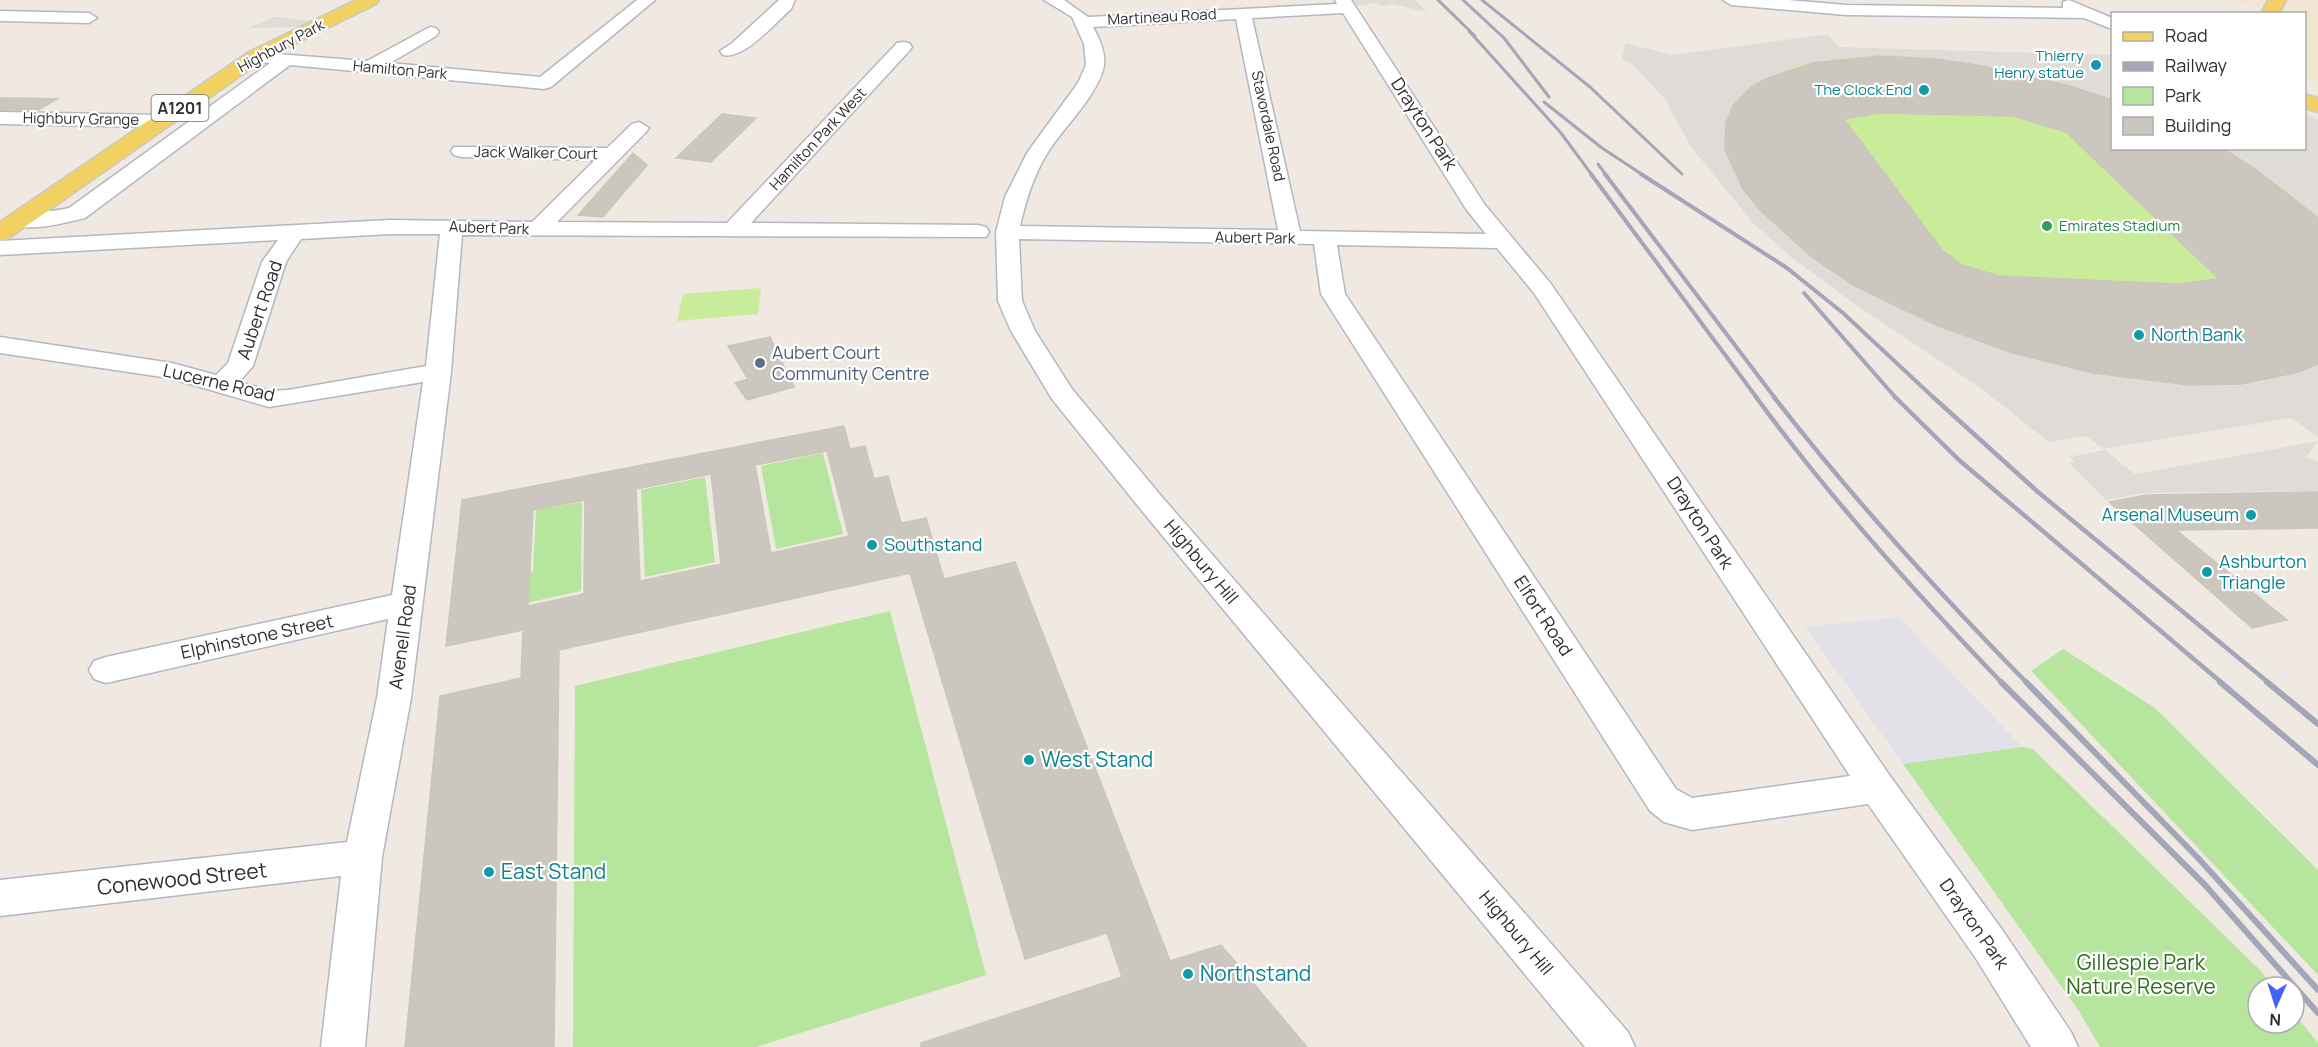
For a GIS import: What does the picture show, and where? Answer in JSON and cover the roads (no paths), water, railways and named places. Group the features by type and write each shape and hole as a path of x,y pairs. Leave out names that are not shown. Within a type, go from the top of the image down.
{"main road":[{"name":"Highbury Park","path":"4,233 256,56 370,0"}],"street":[{"path":"0,15 27,0"},
{"name":"Hamilton Park","path":"256,56 543,83 647,0"},
{"path":"729,51 737,48 785,6 787,0"},
{"path":"1052,0 1079,17"},
{"path":"1731,0 1846,10 2088,14"},
{"path":"2058,0 2111,24"},
{"name":"Martineau Road","path":"1079,17 1243,13 1346,4"},
{"name":"Drayton Park","path":"1346,4 1478,209 1543,289 1877,787 1989,944 2056,1047"},
{"name":"Stavordale Road","path":"1243,13 1291,239"},
{"path":"0,15 89,18"},
{"name":"Highbury Hill","path":"1079,17 1093,44 1095,65 1087,84 1037,153 1016,197 993,232 1010,301 1023,331 1061,393 1613,1047"},
{"path":"370,67 430,32"},
{"name":"Hamilton Park West","path":"733,230 903,47"},
{"name":"Highbury Park","path":"4,233 77,213 286,59"},
{"name":"Highbury Grange","path":"0,118 161,121"},
{"path":"536,230 639,128"},
{"name":"Jack Walker Court","path":"461,151 611,154"},
{"name":"Aubert Park","path":"4,233 294,232 456,227 536,230 993,232 1325,240 1502,241"},
{"name":"Avenell Road","path":"344,1047 363,857 394,698 438,372 451,235 456,227"},
{"name":"Aubert Road","path":"222,384 240,366 274,262 294,232"},
{"name":"Elfort Road","path":"1325,240 1333,294 1663,800 1677,812 1692,814 1877,787"},
{"name":"Lucerne Road","path":"0,345 172,371 269,399 288,398 438,372"},
{"name":"Elphinstone Street","path":"106,670 407,603"},
{"name":"Conewood Street","path":"0,898 363,857"}],"railway":[{"path":"1438,0 1475,36"},
{"path":"1463,0 1504,38 1549,97"},
{"path":"1482,0 1590,87 1682,174"},
{"path":"1469,31 1561,133 1592,175"},
{"path":"1544,102 1602,148 1643,175"},
{"path":"1598,164 1606,175"},
{"path":"1591,174 1757,398"},
{"path":"1605,174 1775,398"},
{"path":"1641,174 1787,268 1843,313 1934,398"},
{"path":"1804,293 1896,398"},
{"path":"1756,397 1813,472 1874,544 2002,683"},
{"path":"1774,397 1896,544 2027,683"},
{"path":"1933,397 2038,492 2269,683"},
{"path":"1896,398 1959,460 2222,683"},
{"path":"2026,682 2198,858 2318,990"},
{"path":"2220,682 2318,765"},
{"path":"2267,682 2318,724"},
{"path":"2002,683 2205,885 2318,1013"}],"place":[{"name":"Thierry Henry statue","path":"2096,65"},
{"name":"The Clock End","path":"1924,90"},
{"name":"Emirates Stadium","path":"2047,226"},
{"name":"North Bank","path":"2139,335"},
{"name":"Aubert Court Community Centre","path":"760,363"},
{"name":"Arsenal Museum","path":"2251,515"},
{"name":"Southstand","path":"872,545"},
{"name":"Ashburton Triangle","path":"2207,572"},
{"name":"West Stand","path":"1029,760"},
{"name":"East Stand","path":"489,872"},
{"name":"Northstand","path":"1188,974"}],"park label":[{"name":"Gillespie Park Nature Reserve","path":"2141,975"}]}
